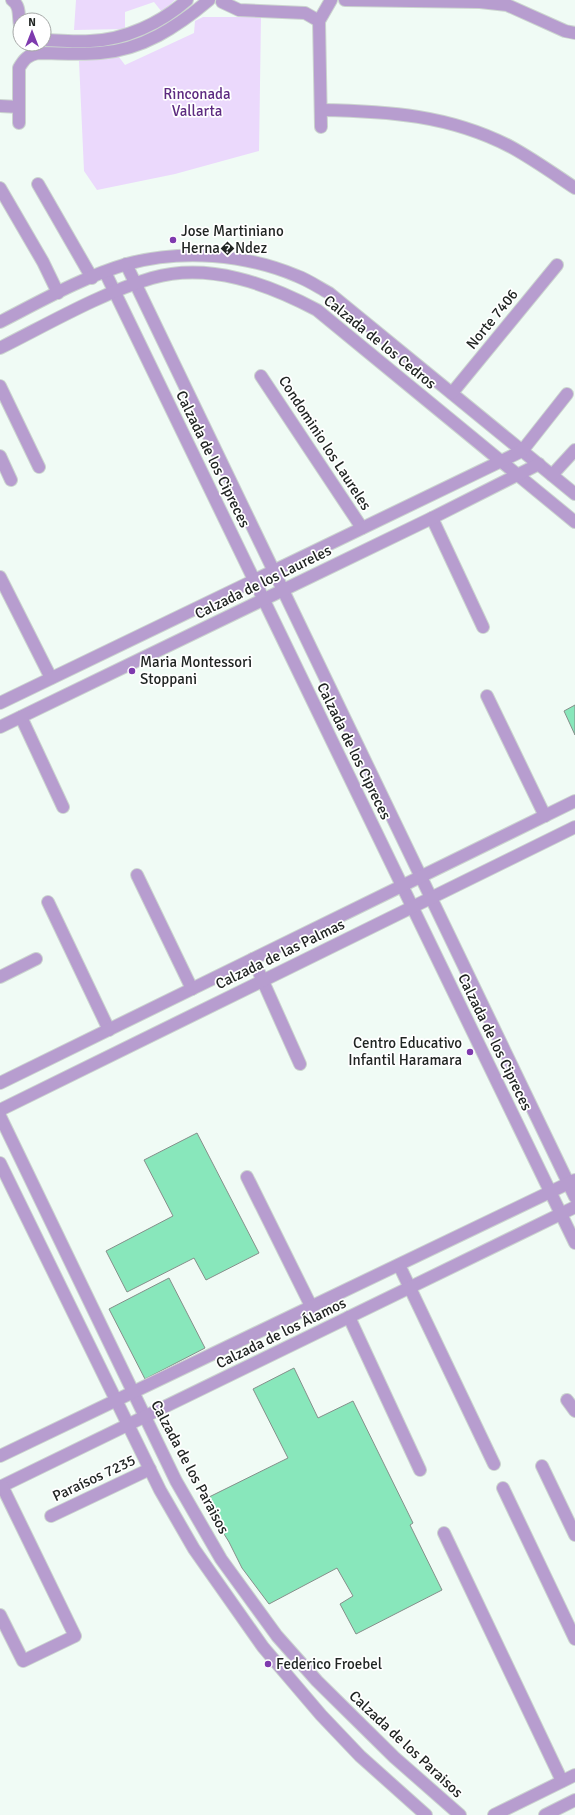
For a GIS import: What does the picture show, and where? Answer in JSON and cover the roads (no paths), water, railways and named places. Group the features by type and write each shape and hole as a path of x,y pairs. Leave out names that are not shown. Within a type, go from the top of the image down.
{"street":[{"path":"12,0 16,2 19,12"},
{"path":"52,40 90,41 109,39 125,35 147,27 187,0"},
{"path":"19,123 19,68 23,60 29,55 38,53 100,53 132,47 153,39 170,29 209,0 224,1 239,10 280,5 306,13 319,21"},
{"path":"321,127 319,21 331,0"},
{"path":"345,0 480,2 507,5 565,31 575,33"},
{"path":"147,27 153,39"},
{"path":"64,41 64,54"},
{"path":"0,106 19,107"},
{"path":"320,110 392,112 453,125 509,147 546,168 575,188"},
{"path":"38,184 92,278"},
{"path":"0,188 43,262 58,293"},
{"name":"Calzada de los Cedros","path":"0,322 58,293 126,264 171,256 217,256 271,266 298,276 329,293 575,494"},
{"name":"Calzada de los Cipreces","path":"126,264 431,898 572,1182 575,1196"},
{"name":"Norte 7406","path":"452,393 557,265"},
{"name":"Calzada de los Cipreces","path":"105,272 575,1243"},
{"name":"Calzada de los Cedros","path":"0,348 115,292 153,278 172,274 216,274 266,286 289,295 317,310 575,522"},
{"name":"Condominio los Laureles","path":"261,376 362,528"},
{"path":"0,386 39,467"},
{"path":"522,451 567,394"},
{"path":"457,425 468,406"},
{"path":"552,475 575,450"},
{"name":"Calzada de los Laureles","path":"0,702 522,451"},
{"path":"0,456 12,480"},
{"name":"Calzada de los Laureles","path":"0,727 432,518 538,464"},
{"path":"387,516 396,535"},
{"path":"432,518 483,627"},
{"path":"0,577 51,678"},
{"path":"486,696 545,816"},
{"path":"21,717 63,807"},
{"name":"Calzada de las Palmas","path":"0,1083 575,801"},
{"name":"Calzada de las Palmas","path":"0,1110 575,827"},
{"path":"137,875 192,989"},
{"path":"48,902 109,1030"},
{"path":"0,977 36,959"},
{"path":"253,959 264,980 300,1064"},
{"name":"Calzada de los Paraisos","path":"0,1116 185,1499 209,1539 277,1636 336,1702 394,1757 460,1815"},
{"path":"0,1163 150,1469 194,1549 240,1617 337,1732 360,1756 426,1815"},
{"path":"247,1177 312,1308"},
{"name":"Calzada de los Álamos","path":"0,1456 312,1308 572,1182"},
{"name":"Calzada de los Álamos","path":"1,1487 575,1207"},
{"path":"399,1265 494,1464"},
{"path":"349,1317 420,1470"},
{"path":"567,1400 575,1411"},
{"path":"542,1466 575,1535"},
{"name":"Paraísos 7235","path":"51,1516 150,1469"},
{"path":"0,1616 23,1661 75,1636 1,1487"},
{"path":"503,1488 575,1639"},
{"path":"444,1533 562,1782"},
{"path":"194,1549 209,1539"},
{"path":"240,1617 254,1605"},
{"path":"494,1815 575,1775"},
{"path":"544,1815 575,1800"}],"place":[{"name":"Jose Martiniano Herna�Ndez","path":"173,240"},
{"name":"Maria Montessori Stoppani","path":"132,671"},
{"name":"Centro Educativo Infantil Haramara","path":"470,1052"},
{"name":"Federico Froebel","path":"268,1664"}],"park label":[{"name":"Rinconada Vallarta","path":"197,102"}]}
